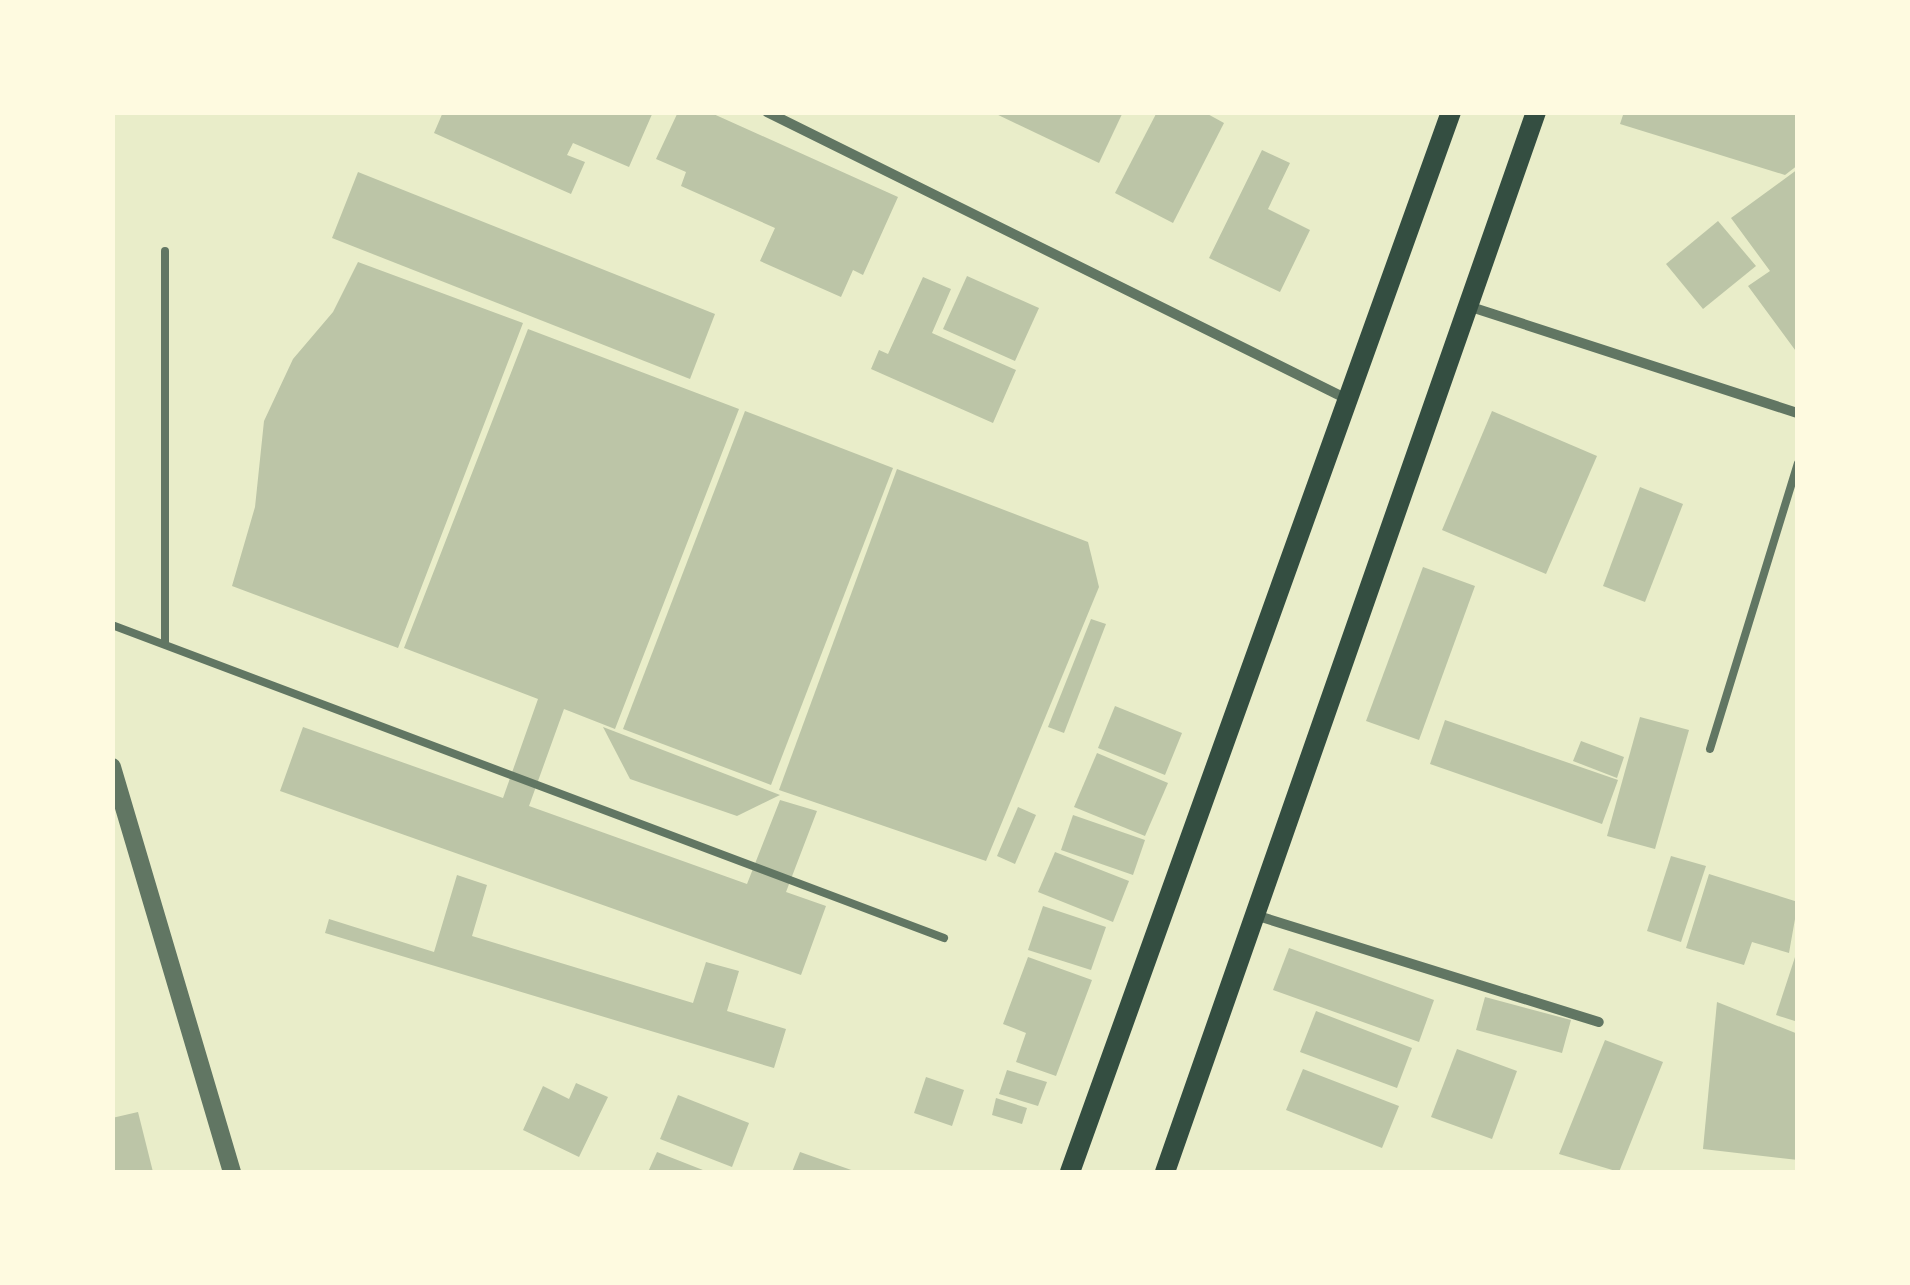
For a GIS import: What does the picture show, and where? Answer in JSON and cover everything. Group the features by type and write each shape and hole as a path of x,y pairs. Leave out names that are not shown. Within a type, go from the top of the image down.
{"main road":[{"path":"1070,1172 1451,112"},
{"path":"1165,1172 1536,112"}],"street":[{"path":"767,112 1347,399"},
{"path":"1467,306 1798,414"},
{"path":"112,767 232,1172"},
{"path":"1254,915 1599,1022"}],"lane":[{"path":"164,644 165,251"},
{"path":"1710,749 1798,463"},
{"path":"112,625 944,938"}],"building":[{"path":"443,112 653,112 629,167 573,143 567,155 585,162 571,194 434,133"},
{"path":"678,112 709,112 898,197 863,275 853,270 841,297 760,261 775,228 681,186 686,172 656,159"},
{"path":"992,112 1123,112 1099,163"},
{"path":"1157,112 1204,112 1224,123 1173,223 1115,193"},
{"path":"1624,112 1798,112 1798,165 1785,175 1620,124"},
{"path":"1262,150 1290,163 1268,209 1310,230 1280,292 1209,258"},
{"path":"1798,169 1798,354 1748,286 1770,271 1731,218"},
{"path":"358,172 715,314 690,379 332,238"},
{"path":"1718,221 1756,266 1703,309 1666,264"},
{"path":"358,262 523,323 398,648 232,586 255,507 264,421 293,359 333,312"},
{"path":"967,276 1039,308 1015,361 943,329"},
{"path":"923,277 951,289 932,333 1016,370 993,423 871,369 879,350 888,354"},
{"path":"528,329 739,409 615,729 564,709 529,806 747,884 780,800 817,811 786,892 826,906 801,975 280,791 303,727 503,798 538,699 404,648"},
{"path":"745,411 893,468 771,785 623,729"},
{"path":"1492,411 1597,456 1546,574 1442,530"},
{"path":"897,469 1088,542 1099,587 986,861 779,790"},
{"path":"1640,487 1683,504 1645,602 1603,586"},
{"path":"1423,567 1475,586 1419,740 1366,721"},
{"path":"1091,619 1106,624 1064,733 1048,727"},
{"path":"1115,706 1182,733 1165,775 1098,748"},
{"path":"1640,717 1689,730 1655,849 1607,836"},
{"path":"1445,720 1618,780 1602,824 1430,764"},
{"path":"603,727 780,795 737,816 630,779"},
{"path":"1581,741 1624,757 1617,778 1573,761"},
{"path":"1097,753 1168,783 1145,836 1074,807"},
{"path":"1018,807 1036,815 1015,864 997,856"},
{"path":"1073,815 1145,840 1133,875 1061,850"},
{"path":"1055,852 1129,881 1113,922 1038,892"},
{"path":"1671,856 1706,866 1681,942 1647,931"},
{"path":"1709,874 1798,902 1789,953 1752,942 1744,965 1686,948"},
{"path":"457,875 487,885 472,936 693,1003 706,962 739,971 727,1011 786,1029 774,1068 325,933 329,919 434,952"},
{"path":"1043,906 1106,927 1091,970 1028,950"},
{"path":"1289,948 1434,1000 1419,1042 1273,990"},
{"path":"1798,951 1798,1022 1776,1015"},
{"path":"1028,957 1092,980 1056,1076 1016,1062 1026,1033 1003,1024"},
{"path":"1485,997 1571,1020 1562,1053 1476,1030"},
{"path":"1717,1002 1798,1034 1798,1160 1703,1149"},
{"path":"1316,1011 1412,1048 1397,1088 1300,1052"},
{"path":"1605,1040 1663,1062 1619,1172 1559,1154"},
{"path":"1457,1049 1517,1071 1492,1139 1431,1117"},
{"path":"1303,1069 1399,1106 1382,1148 1286,1110"},
{"path":"1007,1070 1047,1082 1038,1106 999,1094"},
{"path":"926,1077 964,1090 952,1126 914,1113"},
{"path":"576,1083 608,1097 579,1157 523,1130 543,1086 569,1099"},
{"path":"678,1095 749,1123 732,1167 660,1139"},
{"path":"996,1098 1027,1108 1022,1124 992,1115"},
{"path":"138,1112 153,1172 112,1172 112,1118"},
{"path":"657,1152 708,1172 648,1172"},
{"path":"800,1152 857,1172 792,1172"}]}
